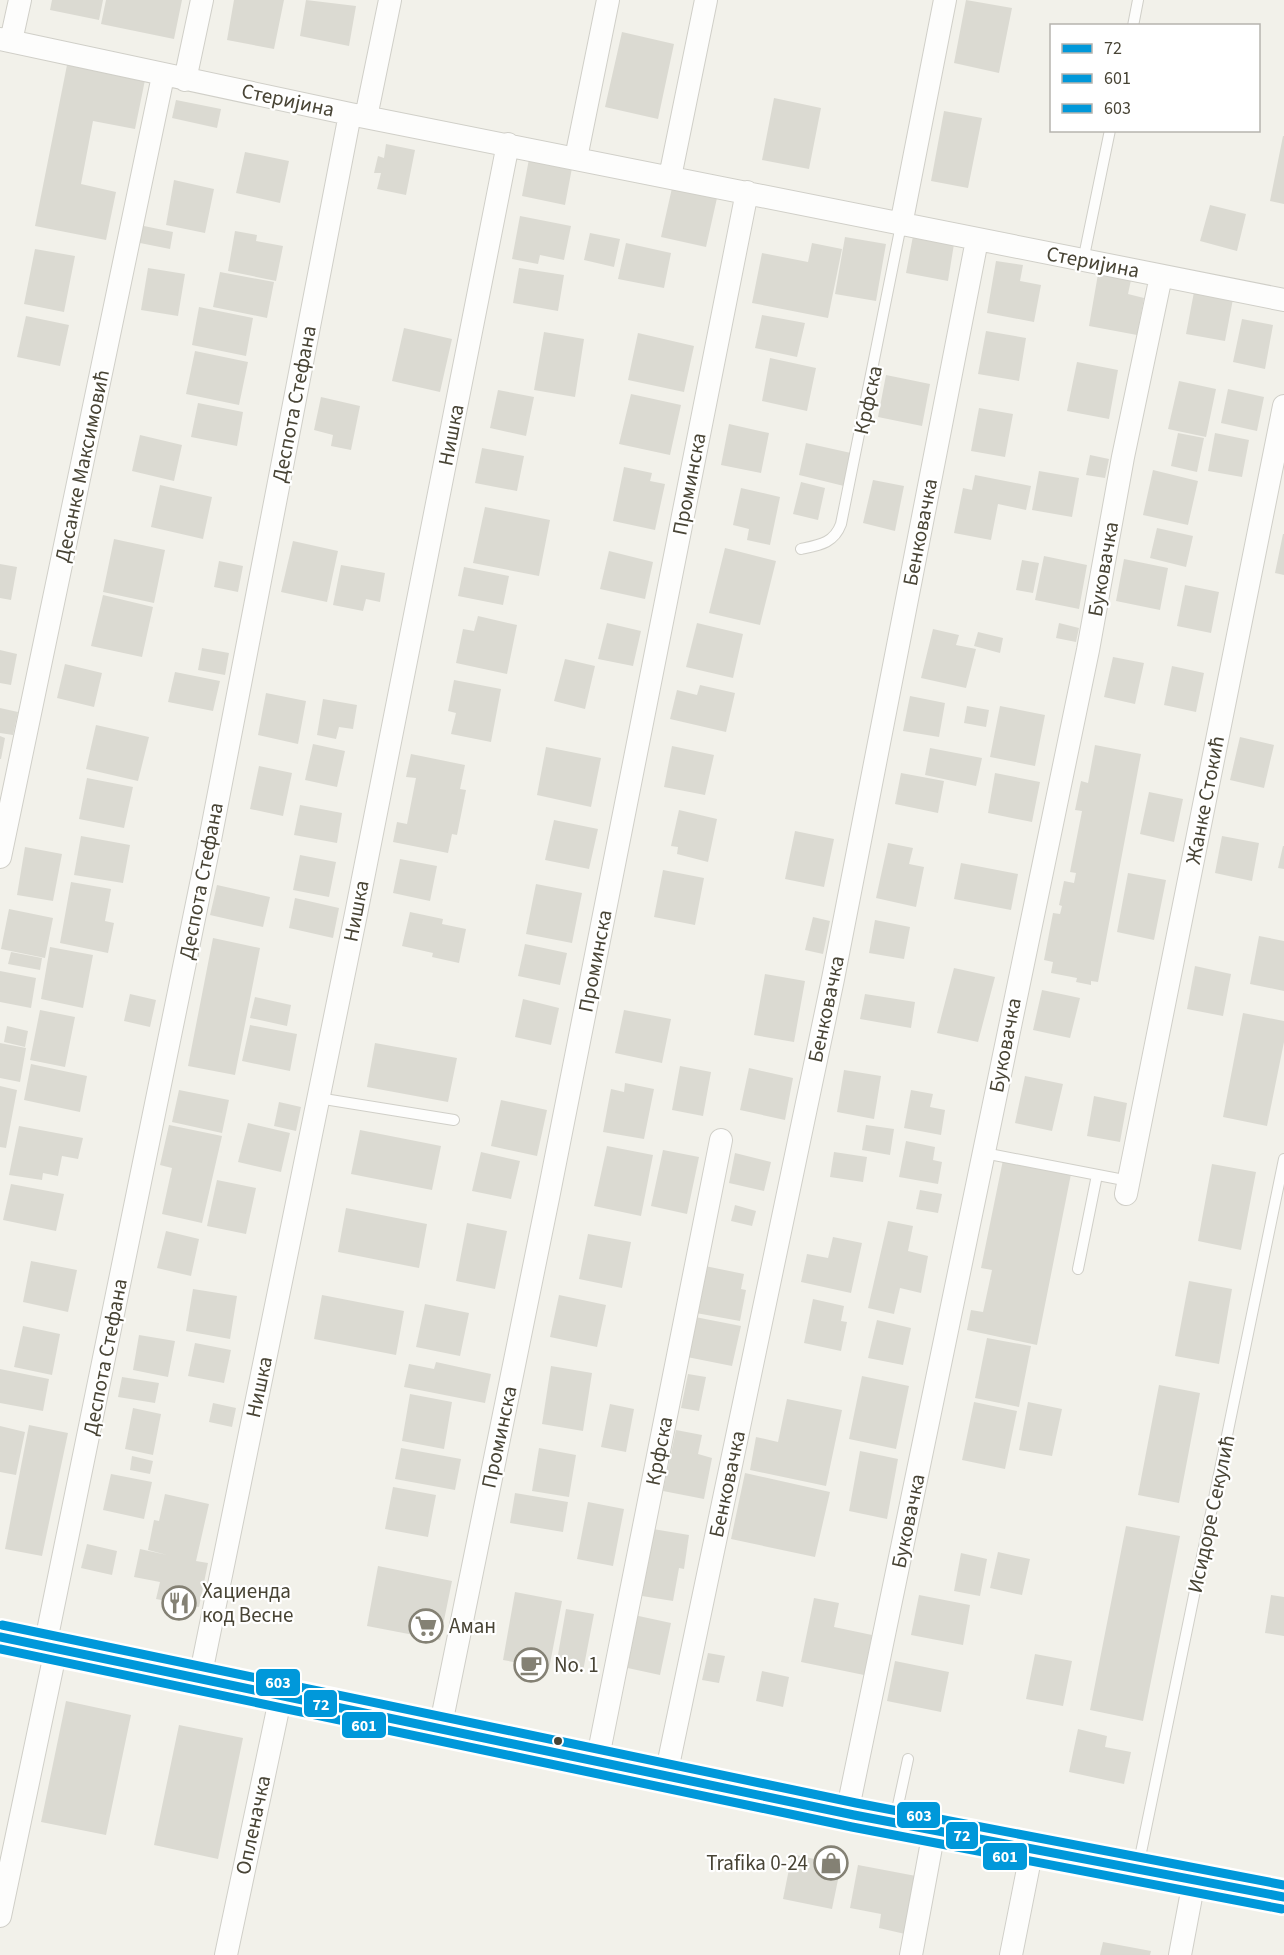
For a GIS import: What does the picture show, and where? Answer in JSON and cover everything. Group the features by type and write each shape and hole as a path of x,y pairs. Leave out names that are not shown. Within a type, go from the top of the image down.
{"main road":[{"path":"0,1637 934,1831 1284,1897"}],"street":[{"path":"6,40 20,0"},
{"path":"185,80 202,0"},
{"name":"Деспота Стефана","path":"0,1916 208,850 358,115 390,0"},
{"path":"576,158 608,0"},
{"path":"670,177 706,0"},
{"path":"901,225 945,0"},
{"name":"Стеријина","path":"6,40 163,76 1284,300"},
{"name":"Десанке Максимовић","path":"0,857 163,76"},
{"name":"Нишка","path":"200,1678 508,144"},
{"name":"Проминска","path":"440,1729 553,1174 747,192"},
{"name":"Бенковачка","path":"666,1776 833,979 977,240"},
{"name":"Буковачка","path":"847,1813 1088,650 1123,457 1161,276"},
{"name":"Жанке Стокић","path":"1128,1187 1284,406"},
{"name":"Крфска","path":"597,1762 721,1140"},
{"name":"Опленачка","path":"226,1955 280,1695"},
{"path":"911,1955 934,1831"},
{"path":"1011,1955 1032,1849"},
{"path":"1180,1955 1194,1881"}],"lane":[{"path":"1132,24 1138,0"},
{"path":"1083,261 1110,132"},
{"name":"Крфска","path":"801,549 830,542 837,535 841,524 901,225"},
{"path":"318,1098 454,1120"},
{"path":"984,1153 1097,1175 1128,1187"},
{"name":"Исидоре Секулић","path":"1138,1869 1284,1159"},
{"path":"1078,1269 1097,1175"},
{"path":"895,1823 908,1759"}],"building":[{"path":"52,0 103,0 99,20 50,10"},
{"path":"106,0 182,0 174,39 101,24"},
{"path":"234,0 284,0 274,49 227,40"},
{"path":"306,0 356,6 349,46 300,36"},
{"path":"966,0 1012,8 999,73 954,63"},
{"path":"622,32 674,44 658,119 605,107"},
{"path":"67,65 145,80 135,129 93,121 81,184 116,192 106,240 35,226"},
{"path":"774,98 821,108 809,169 762,160"},
{"path":"176,100 221,109 217,128 172,118"},
{"path":"944,111 982,118 968,188 931,181"},
{"path":"1284,136 1284,204 1270,201"},
{"path":"386,144 415,150 406,195 377,189 381,173 374,173 378,156 384,158"},
{"path":"245,152 289,161 280,203 236,193"},
{"path":"529,159 572,168 565,205 522,196"},
{"path":"174,180 214,189 205,233 166,225"},
{"path":"672,188 717,198 706,247 661,237"},
{"path":"1210,205 1246,214 1237,251 1200,241"},
{"path":"520,216 571,226 564,260 540,255 538,264 512,259"},
{"path":"139,225 173,232 170,249 135,242"},
{"path":"235,231 257,235 256,241 283,246 276,281 228,271"},
{"path":"590,233 620,239 614,267 584,260"},
{"path":"913,236 954,244 948,281 906,273"},
{"path":"845,237 886,244 876,301 835,294"},
{"path":"626,243 671,253 664,288 618,279"},
{"path":"812,243 842,249 828,318 752,303 762,253 808,262"},
{"path":"35,249 75,256 64,312 24,304"},
{"path":"996,261 1023,265 1020,281 1041,285 1034,322 987,313"},
{"path":"148,268 185,274 178,316 141,310"},
{"path":"519,268 564,275 558,311 513,303"},
{"path":"220,272 274,282 267,318 213,307"},
{"path":"1098,274 1131,280 1128,294 1144,298 1137,335 1089,326"},
{"path":"1194,292 1233,299 1225,341 1186,334"},
{"path":"199,307 253,318 246,356 192,345"},
{"path":"762,315 805,323 797,357 755,348"},
{"path":"26,316 69,325 60,366 17,357"},
{"path":"1242,319 1273,325 1265,369 1233,362"},
{"path":"404,328 452,339 440,392 392,381"},
{"path":"986,331 1026,338 1019,381 978,374"},
{"path":"544,332 584,339 575,397 534,390"},
{"path":"638,333 694,346 684,392 628,380"},
{"path":"195,351 248,362 239,405 186,394"},
{"path":"770,358 816,368 807,411 762,401"},
{"path":"1077,362 1118,370 1109,419 1067,411"},
{"path":"886,375 930,384 922,426 878,417"},
{"path":"1179,381 1216,389 1206,437 1168,429"},
{"path":"1228,389 1264,397 1257,431 1221,423"},
{"path":"498,390 534,397 526,436 490,428"},
{"path":"631,394 681,405 670,455 619,444"},
{"path":"321,397 360,406 351,450 331,446 333,435 314,430"},
{"path":"198,403 243,412 237,446 191,437"},
{"path":"979,408 1013,414 1005,457 971,451"},
{"path":"729,424 769,433 761,473 721,465"},
{"path":"1178,433 1204,438 1197,472 1171,466"},
{"path":"1215,433 1249,440 1242,477 1208,471"},
{"path":"140,435 182,445 174,481 132,471"},
{"path":"806,443 851,453 844,486 799,475"},
{"path":"482,448 524,456 517,491 475,483"},
{"path":"1090,455 1109,459 1105,478 1086,475"},
{"path":"624,467 652,473 650,481 665,484 655,530 613,521"},
{"path":"1153,470 1198,481 1188,525 1143,515"},
{"path":"1039,471 1079,478 1072,517 1032,510"},
{"path":"975,475 1031,486 1026,510 998,504 991,540 954,533 963,488 972,490"},
{"path":"873,480 904,486 895,531 863,523"},
{"path":"801,482 825,488 818,520 793,514"},
{"path":"160,485 212,497 203,539 151,527"},
{"path":"741,488 780,497 770,545 747,540 749,529 733,525"},
{"path":"485,507 550,520 539,576 473,563"},
{"path":"1157,528 1193,536 1186,567 1150,558"},
{"path":"1284,534 1284,575 1275,573"},
{"path":"114,539 165,550 154,603 103,592"},
{"path":"293,541 338,551 327,602 281,592"},
{"path":"725,548 776,561 760,625 709,613"},
{"path":"609,551 653,562 645,599 600,589"},
{"path":"1044,556 1087,565 1079,609 1035,600"},
{"path":"1124,559 1168,568 1160,610 1116,601"},
{"path":"1022,560 1039,563 1033,593 1016,590"},
{"path":"219,561 243,566 238,592 214,587"},
{"path":"0,564 17,567 11,600 0,598"},
{"path":"341,565 385,573 380,602 366,599 363,611 333,605"},
{"path":"464,567 509,576 503,605 458,596"},
{"path":"1185,585 1219,592 1211,633 1177,626"},
{"path":"103,595 153,607 142,657 91,646"},
{"path":"478,616 517,625 507,674 456,663 463,629 474,631"},
{"path":"607,623 641,631 633,666 598,659"},
{"path":"697,623 743,634 733,678 686,667"},
{"path":"1059,623 1079,628 1076,642 1056,638"},
{"path":"933,629 959,635 956,645 976,649 966,688 921,678"},
{"path":"978,632 1003,638 1000,653 974,646"},
{"path":"202,648 229,653 225,675 198,670"},
{"path":"0,650 17,654 11,685 0,683"},
{"path":"1113,657 1144,663 1135,704 1104,697"},
{"path":"565,659 595,666 585,709 554,701"},
{"path":"65,664 102,673 94,707 57,698"},
{"path":"1172,666 1204,673 1196,712 1164,705"},
{"path":"175,672 220,681 213,711 168,702"},
{"path":"454,680 501,689 491,742 451,734 456,713 448,711"},
{"path":"700,685 735,693 726,732 670,719 677,690 697,695"},
{"path":"266,693 306,701 298,744 258,735"},
{"path":"910,696 945,703 939,737 903,731"},
{"path":"323,699 357,705 353,729 339,727 336,739 317,735"},
{"path":"967,706 989,710 986,727 964,723"},
{"path":"1000,706 1045,715 1035,766 990,757"},
{"path":"0,708 18,712 13,735 0,733"},
{"path":"96,725 149,737 138,781 86,769"},
{"path":"0,736 5,738 1,759 0,759"},
{"path":"1240,737 1274,745 1264,788 1230,780"},
{"path":"313,744 345,751 337,787 305,780"},
{"path":"1095,745 1141,754 1098,982 1091,981 1091,985 1076,982 1077,978 1051,973 1053,962 1044,960 1053,913 1060,914 1062,906 1059,905 1064,881 1074,883 1076,873 1070,872 1082,811 1075,810 1081,781 1088,783"},
{"path":"672,746 714,755 705,795 664,787"},
{"path":"546,747 601,758 591,807 537,795"},
{"path":"930,748 982,758 976,786 925,775"},
{"path":"411,754 465,765 460,789 466,790 457,835 452,834 448,853 393,842 397,822 407,824 416,778 406,777"},
{"path":"259,766 292,773 283,816 250,809"},
{"path":"901,773 944,781 938,813 895,804"},
{"path":"995,773 1040,782 1032,822 988,813"},
{"path":"87,778 133,787 124,828 79,819"},
{"path":"1149,792 1183,799 1174,842 1140,834"},
{"path":"300,805 342,813 337,843 294,835"},
{"path":"679,810 717,819 708,862 677,854 678,847 671,846"},
{"path":"554,820 598,829 589,869 545,860"},
{"path":"795,831 834,839 824,887 785,879"},
{"path":"81,836 130,845 123,883 74,875"},
{"path":"1222,836 1259,843 1252,881 1215,873"},
{"path":"888,843 913,848 909,864 924,867 916,907 876,898"},
{"path":"1284,846 1284,869 1278,868"},
{"path":"25,847 62,854 53,901 17,895"},
{"path":"300,855 336,862 329,897 293,890"},
{"path":"400,859 437,866 430,901 393,893"},
{"path":"961,863 1018,874 1011,910 954,899"},
{"path":"663,870 704,878 695,925 654,917"},
{"path":"1128,873 1166,880 1154,940 1117,932"},
{"path":"71,882 111,889 105,921 114,923 108,953 60,943"},
{"path":"536,884 582,893 572,943 526,934"},
{"path":"217,885 270,897 263,927 210,915"},
{"path":"295,898 339,908 333,938 289,928"},
{"path":"9,909 53,918 45,958 1,949"},
{"path":"410,912 443,919 442,924 466,929 459,963 432,957 433,953 402,946"},
{"path":"813,917 830,921 823,954 805,950"},
{"path":"875,920 910,927 904,959 869,953"},
{"path":"1259,936 1284,941 1284,991 1250,984"},
{"path":"213,938 260,948 235,1075 188,1066"},
{"path":"525,944 567,953 560,985 518,976"},
{"path":"50,947 93,955 83,1008 41,999"},
{"path":"11,952 42,958 40,970 8,964"},
{"path":"1195,966 1231,974 1223,1016 1187,1009"},
{"path":"954,968 995,977 978,1042 937,1033"},
{"path":"0,971 36,978 31,1008 0,1002"},
{"path":"765,974 805,981 794,1042 754,1035"},
{"path":"1042,990 1080,998 1070,1038 1033,1030"},
{"path":"130,994 156,1000 150,1027 124,1021"},
{"path":"865,994 915,1002 911,1028 860,1019"},
{"path":"255,997 291,1005 287,1026 250,1018"},
{"path":"523,999 559,1008 551,1045 515,1037"},
{"path":"40,1010 75,1017 65,1067 30,1060"},
{"path":"624,1010 671,1019 662,1063 615,1053"},
{"path":"1243,1013 1284,1021 1284,1042 1267,1126 1223,1117"},
{"path":"250,1025 297,1034 290,1071 242,1061"},
{"path":"7,1026 28,1031 25,1047 4,1042"},
{"path":"0,1043 26,1048 20,1082 0,1078"},
{"path":"375,1043 457,1058 448,1102 367,1087"},
{"path":"31,1064 87,1076 80,1112 24,1100"},
{"path":"680,1066 711,1072 703,1116 672,1110"},
{"path":"749,1068 793,1078 785,1120 740,1110"},
{"path":"844,1070 881,1076 874,1119 837,1112"},
{"path":"1025,1076 1063,1084 1052,1131 1015,1123"},
{"path":"625,1083 654,1089 644,1139 603,1132 611,1089 624,1092"},
{"path":"0,1086 17,1090 6,1148 0,1147"},
{"path":"179,1090 229,1100 222,1133 172,1122"},
{"path":"911,1090 933,1094 930,1107 945,1110 941,1135 904,1128"},
{"path":"1094,1096 1127,1103 1120,1142 1087,1136"},
{"path":"501,1100 547,1110 537,1156 491,1146"},
{"path":"279,1102 301,1107 296,1131 274,1126"},
{"path":"248,1123 290,1133 281,1172 238,1162"},
{"path":"169,1125 222,1136 202,1223 162,1214 172,1168 160,1165"},
{"path":"866,1125 894,1129 890,1155 862,1150"},
{"path":"19,1126 83,1138 78,1159 62,1156 58,1176 43,1173 42,1180 9,1175"},
{"path":"360,1130 441,1146 432,1190 351,1174"},
{"path":"906,1141 935,1147 933,1160 942,1162 938,1184 899,1177"},
{"path":"607,1146 653,1155 641,1216 594,1206"},
{"path":"663,1150 699,1157 687,1214 651,1206"},
{"path":"481,1152 520,1161 511,1199 472,1191"},
{"path":"834,1152 867,1157 863,1182 830,1177"},
{"path":"735,1153 771,1162 764,1191 729,1183"},
{"path":"1003,1160 1071,1174 1037,1345 967,1330 971,1310 983,1312 992,1270 981,1268"},
{"path":"1212,1164 1256,1172 1241,1250 1198,1241"},
{"path":"217,1180 256,1188 246,1234 207,1226"},
{"path":"11,1184 64,1194 56,1231 3,1220"},
{"path":"920,1190 942,1194 938,1213 916,1209"},
{"path":"735,1205 756,1211 752,1226 731,1221"},
{"path":"346,1208 427,1224 419,1268 338,1252"},
{"path":"888,1221 913,1226 908,1251 928,1256 921,1293 900,1288 894,1314 868,1308"},
{"path":"467,1223 507,1231 495,1289 456,1281"},
{"path":"166,1231 199,1239 191,1276 157,1268"},
{"path":"588,1234 631,1242 622,1288 579,1279"},
{"path":"833,1237 862,1243 851,1293 801,1282 807,1254 828,1258"},
{"path":"31,1261 77,1270 68,1312 23,1302"},
{"path":"705,1266 744,1274 741,1289 746,1290 740,1321 696,1313"},
{"path":"1189,1281 1232,1289 1219,1364 1175,1356"},
{"path":"193,1289 237,1296 230,1339 186,1331"},
{"path":"322,1295 404,1311 396,1355 314,1339"},
{"path":"559,1295 606,1305 597,1347 550,1337"},
{"path":"813,1299 844,1306 841,1321 847,1322 841,1351 804,1343"},
{"path":"425,1304 469,1313 460,1356 416,1347"},
{"path":"695,1317 741,1326 732,1366 687,1357"},
{"path":"877,1320 911,1328 903,1365 868,1358"},
{"path":"23,1326 60,1334 52,1375 14,1367"},
{"path":"139,1335 175,1341 168,1377 133,1370"},
{"path":"987,1338 1031,1346 1019,1407 975,1398"},
{"path":"195,1343 231,1350 224,1383 188,1376"},
{"path":"436,1362 491,1374 485,1403 404,1387 409,1364 434,1369"},
{"path":"551,1366 592,1373 583,1431 542,1424"},
{"path":"0,1369 49,1379 43,1411 0,1403"},
{"path":"688,1374 706,1377 699,1411 681,1408"},
{"path":"862,1376 909,1386 896,1449 849,1439"},
{"path":"122,1377 159,1383 155,1403 118,1397"},
{"path":"1159,1385 1200,1393 1179,1503 1138,1495"},
{"path":"410,1394 452,1402 444,1449 402,1441"},
{"path":"787,1399 842,1410 826,1486 750,1470 756,1437 778,1442"},
{"path":"974,1402 1017,1411 1005,1469 962,1460"},
{"path":"1028,1402 1062,1409 1052,1456 1019,1450"},
{"path":"213,1403 236,1408 232,1427 209,1422"},
{"path":"610,1404 634,1409 626,1452 601,1447"},
{"path":"133,1408 161,1414 153,1455 125,1449"},
{"path":"29,1425 68,1433 42,1556 5,1549"},
{"path":"0,1426 25,1432 16,1475 0,1472"},
{"path":"676,1430 702,1435 698,1454 712,1458 704,1499 663,1491"},
{"path":"401,1448 461,1459 455,1490 395,1479"},
{"path":"539,1448 576,1455 569,1497 532,1491"},
{"path":"860,1451 898,1459 887,1519 849,1511"},
{"path":"132,1456 153,1461 150,1474 130,1470"},
{"path":"745,1473 830,1492 815,1557 731,1539"},
{"path":"111,1474 152,1482 144,1519 103,1510"},
{"path":"393,1487 436,1495 428,1537 385,1529"},
{"path":"515,1493 568,1502 563,1532 510,1523"},
{"path":"165,1494 209,1504 196,1561 208,1563 199,1607 156,1599 160,1582 134,1577 140,1549 167,1555 148,1550 154,1520 159,1521"},
{"path":"588,1502 624,1509 613,1566 577,1559"},
{"path":"1126,1526 1180,1536 1143,1721 1090,1710"},
{"path":"653,1529 689,1535 684,1569 679,1568 673,1601 642,1596"},
{"path":"87,1544 117,1551 112,1575 81,1568"},
{"path":"998,1552 1030,1559 1022,1595 990,1588"},
{"path":"961,1553 987,1559 980,1596 954,1591"},
{"path":"378,1566 452,1581 440,1640 367,1626"},
{"path":"515,1592 562,1601 549,1669 503,1660"},
{"path":"919,1595 970,1605 963,1645 911,1635"},
{"path":"1271,1595 1284,1597 1284,1636 1265,1633"},
{"path":"814,1598 839,1603 834,1627 872,1635 864,1675 801,1662"},
{"path":"566,1609 594,1614 583,1671 556,1666"},
{"path":"634,1615 671,1623 660,1675 623,1667"},
{"path":"708,1653 725,1656 719,1683 702,1680"},
{"path":"1035,1654 1072,1661 1063,1706 1026,1699"},
{"path":"895,1661 949,1672 941,1712 887,1701"},
{"path":"762,1671 789,1677 783,1707 756,1701"},
{"path":"66,1701 131,1715 106,1835 41,1822"},
{"path":"179,1725 243,1738 218,1859 154,1845"},
{"path":"1078,1729 1107,1736 1105,1747 1131,1752 1124,1784 1069,1772"},
{"path":"792,1854 841,1865 832,1909 783,1899"},
{"path":"858,1865 916,1876 905,1934 879,1928 881,1914 850,1908"},
{"path":"1103,1942 1151,1951 1150,1955 1100,1955"}],"transit line":[{"name":"603","path":"2,1625 856,1803 1284,1885"},
{"name":"72","path":"0,1637 854,1815 1284,1897"},
{"name":"601","path":"0,1649 852,1827 1282,1909"}],"place":[{"name":"Хациенда код Весне","path":"179,1603"},
{"name":"Аман","path":"426,1626"},
{"name":"No. 1","path":"531,1665"},
{"name":"Trafika 0-24","path":"831,1863"}]}
